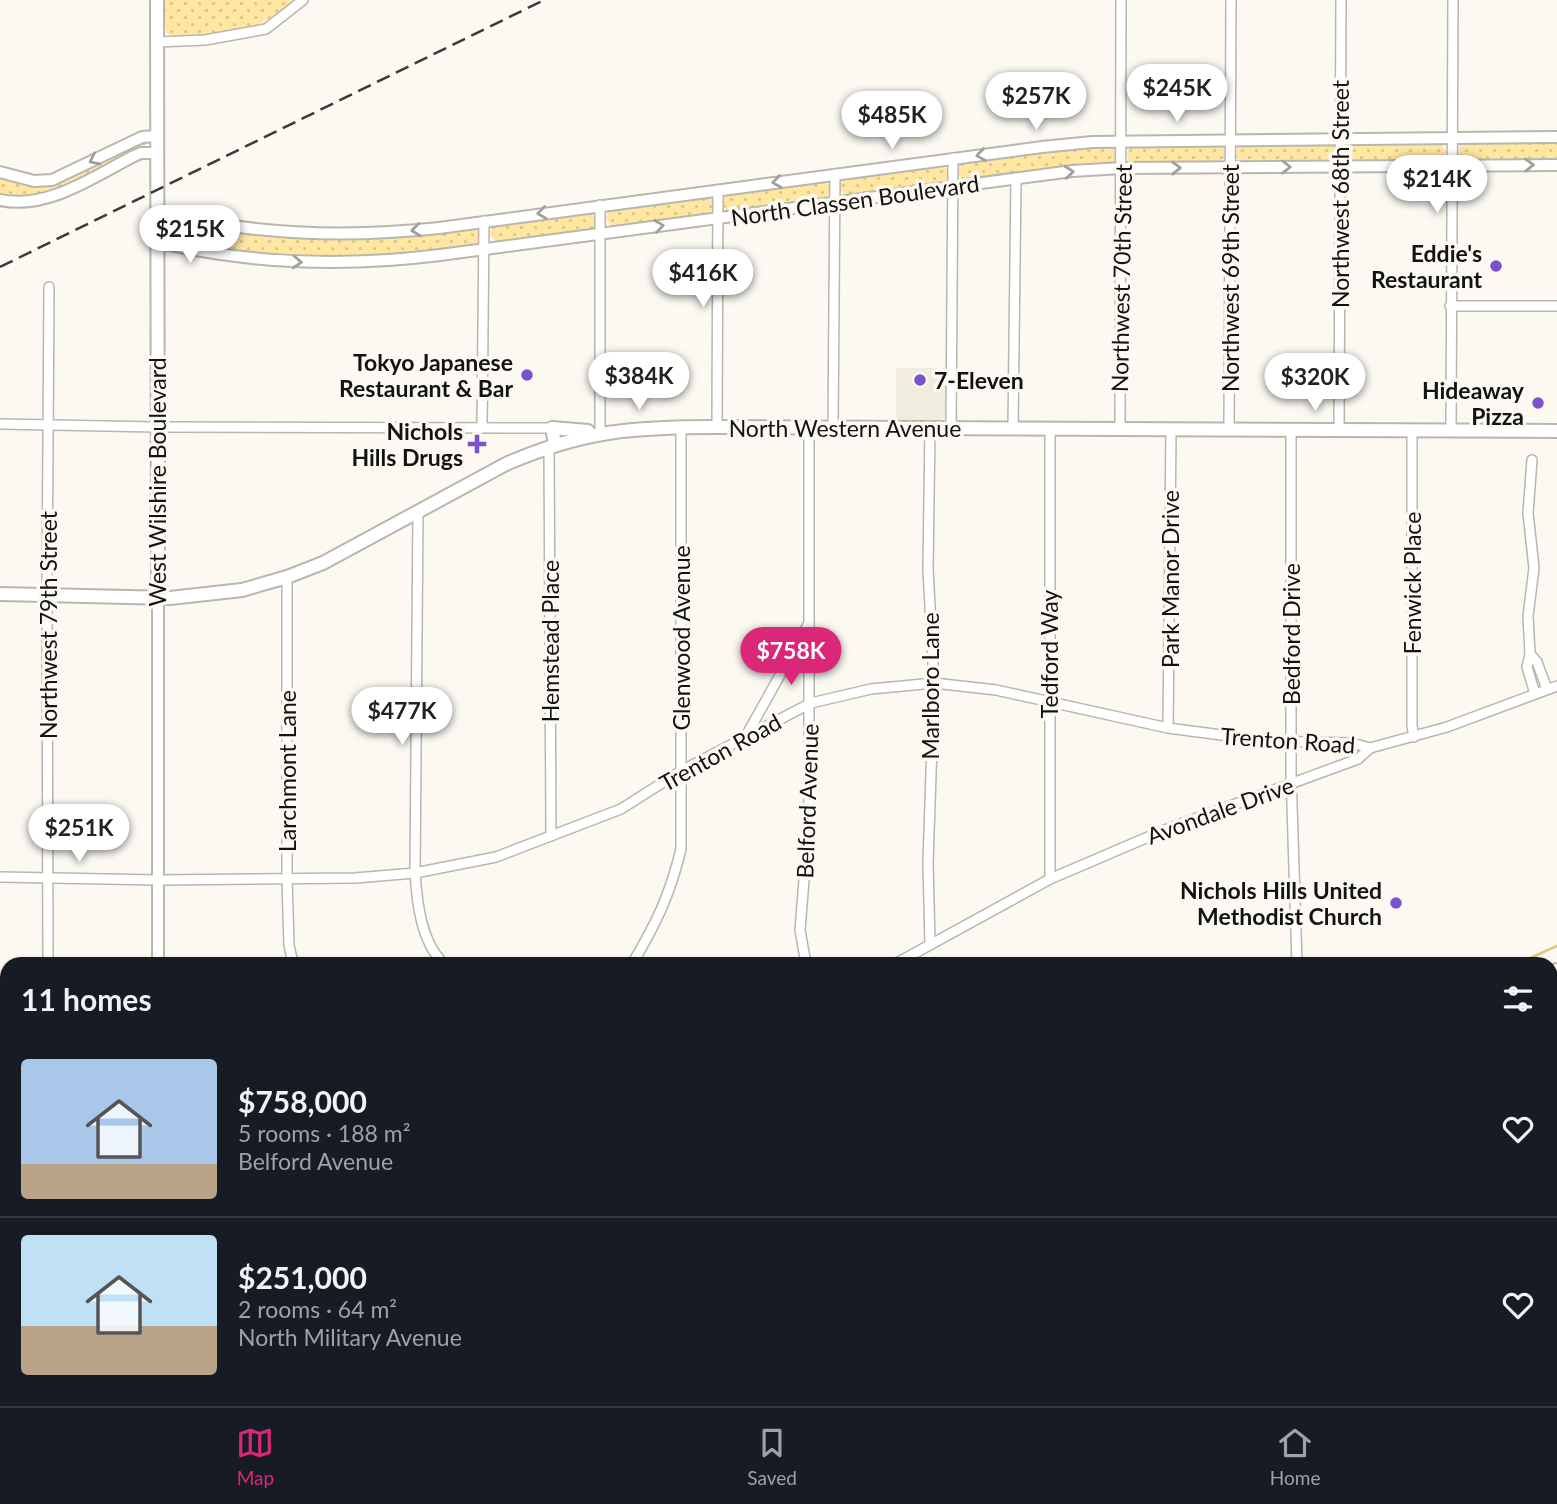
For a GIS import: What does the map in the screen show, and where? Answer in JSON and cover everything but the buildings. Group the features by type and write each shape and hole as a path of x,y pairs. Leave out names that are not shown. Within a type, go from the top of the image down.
{"main road":[{"name":"West Wilshire Boulevard","path":"157,0 158,598"},
{"name":"North Western Avenue","path":"0,594 158,598 215,594 287,577 331,559 506,464 552,445 600,433 652,427 1557,431"},
{"path":"552,445 552,428 600,433"}],"street":[{"path":"157,42 205,40 266,29 303,0"},
{"name":"Northwest 70th Street","path":"1120,429 1121,0"},
{"name":"Northwest 69th Street","path":"1229,430 1231,0"},
{"name":"Northwest 68th Street","path":"1339,430 1340,0"},
{"path":"1451,430 1453,0"},
{"path":"0,172 34,181 52,180 142,137 157,136"},
{"name":"North Classen Boulevard","path":"157,214 238,229 304,234 385,233 1050,146 1122,140 1557,137"},
{"path":"0,200 27,203 47,198 141,153 157,153"},
{"path":"951,429 953,159"},
{"name":"North Classen Boulevard","path":"157,242 247,258 303,262 408,259 1016,178 1122,169 1557,165"},
{"path":"833,428 835,174"},
{"path":"1013,429 1016,178"},
{"path":"717,427 718,190"},
{"path":"600,205 600,433"},
{"path":"482,428 484,221"},
{"name":"Northwest 79th Street","path":"48,957 49,286"},
{"path":"1450,306 1557,306"},
{"path":"0,424 552,428"},
{"name":"Glenwood Avenue","path":"636,957 658,920 672,885 681,849 681,427"},
{"name":"Belford Avenue","path":"805,957 800,930 809,817 809,428"},
{"name":"Marlboro Lane","path":"930,428 928,569 934,683 928,863 930,944"},
{"name":"Tedford Way","path":"1050,429 1050,879"},
{"name":"Park Manor Drive","path":"1168,728 1171,430"},
{"name":"Bedford Drive","path":"1291,430 1291,784 1297,957"},
{"name":"Fenwick Place","path":"1412,430 1414,737"},
{"name":"Hemstead Place","path":"551,836 552,445"},
{"path":"1532,460 1528,504 1534,569 1527,667 1535,694"},
{"path":"418,512 415,873 423,927 438,957"},
{"name":"Larchmont Lane","path":"287,577 287,879 292,957"},
{"name":"West Wilshire Boulevard","path":"158,598 158,957"},
{"path":"745,738 811,622"},
{"path":"1530,654 1552,688"},
{"name":"Trenton Road","path":"0,877 287,879 355,878 415,873 496,856 621,809 681,771 811,703 872,689 934,683 996,690 1168,728 1291,743 1352,743 1370,748"},
{"name":"Avondale Drive","path":"907,957 1050,879 1162,831 1358,759 1370,748 1414,737 1552,688"}],"shaded area":[{"path":"164,0 294,0 283,10 247,29 207,36 182,36 166,32"},
{"path":"145,141 145,146 50,194 35,199 0,197 0,175 34,184"},
{"path":"1557,141 1557,160 1465,160 1459,155 1459,147 1463,143"},
{"path":"1329,143 1336,152 1331,162 1242,163 1236,157 1240,145"},
{"path":"1441,143 1446,152 1445,157 1439,161 1350,162 1346,156 1347,148 1351,144"},
{"path":"1107,145 1117,151 1113,164 964,180 957,174 957,167 964,161"},
{"path":"1132,145 1221,145 1227,154 1221,163 1133,164 1128,160 1127,153"},
{"path":"941,165 948,175 941,184 846,196 839,189 840,182 846,177"},
{"path":"823,180 831,191 826,199 730,212 722,203 729,192"},
{"path":"709,196 714,202 713,210 707,215 617,227 611,226 606,218 610,209"},
{"path":"590,212 597,219 594,228 590,230 498,243 490,235 491,227 495,224"},
{"path":"177,221 256,234 319,238 471,226 479,231 480,235 474,245 410,254 372,257 297,256 173,240 168,227"},
{"path":"896,368 947,368 944,418 938,421 896,421"}],"waterway":[{"path":"1533,957 1557,946"}],"railway":[{"path":"0,267 544,0"}],"place":[{"name":"Eddie's Restaurant","path":"1496,266"},
{"name":"Tokyo Japanese Restaurant & Bar","path":"527,375"},
{"name":"7-Eleven","path":"920,380"},
{"name":"Hideaway Pizza","path":"1538,403"},
{"name":"Nichols Hills Drugs","path":"477,444"},
{"name":"Nichols Hills United Methodist Church","path":"1396,903"}]}
